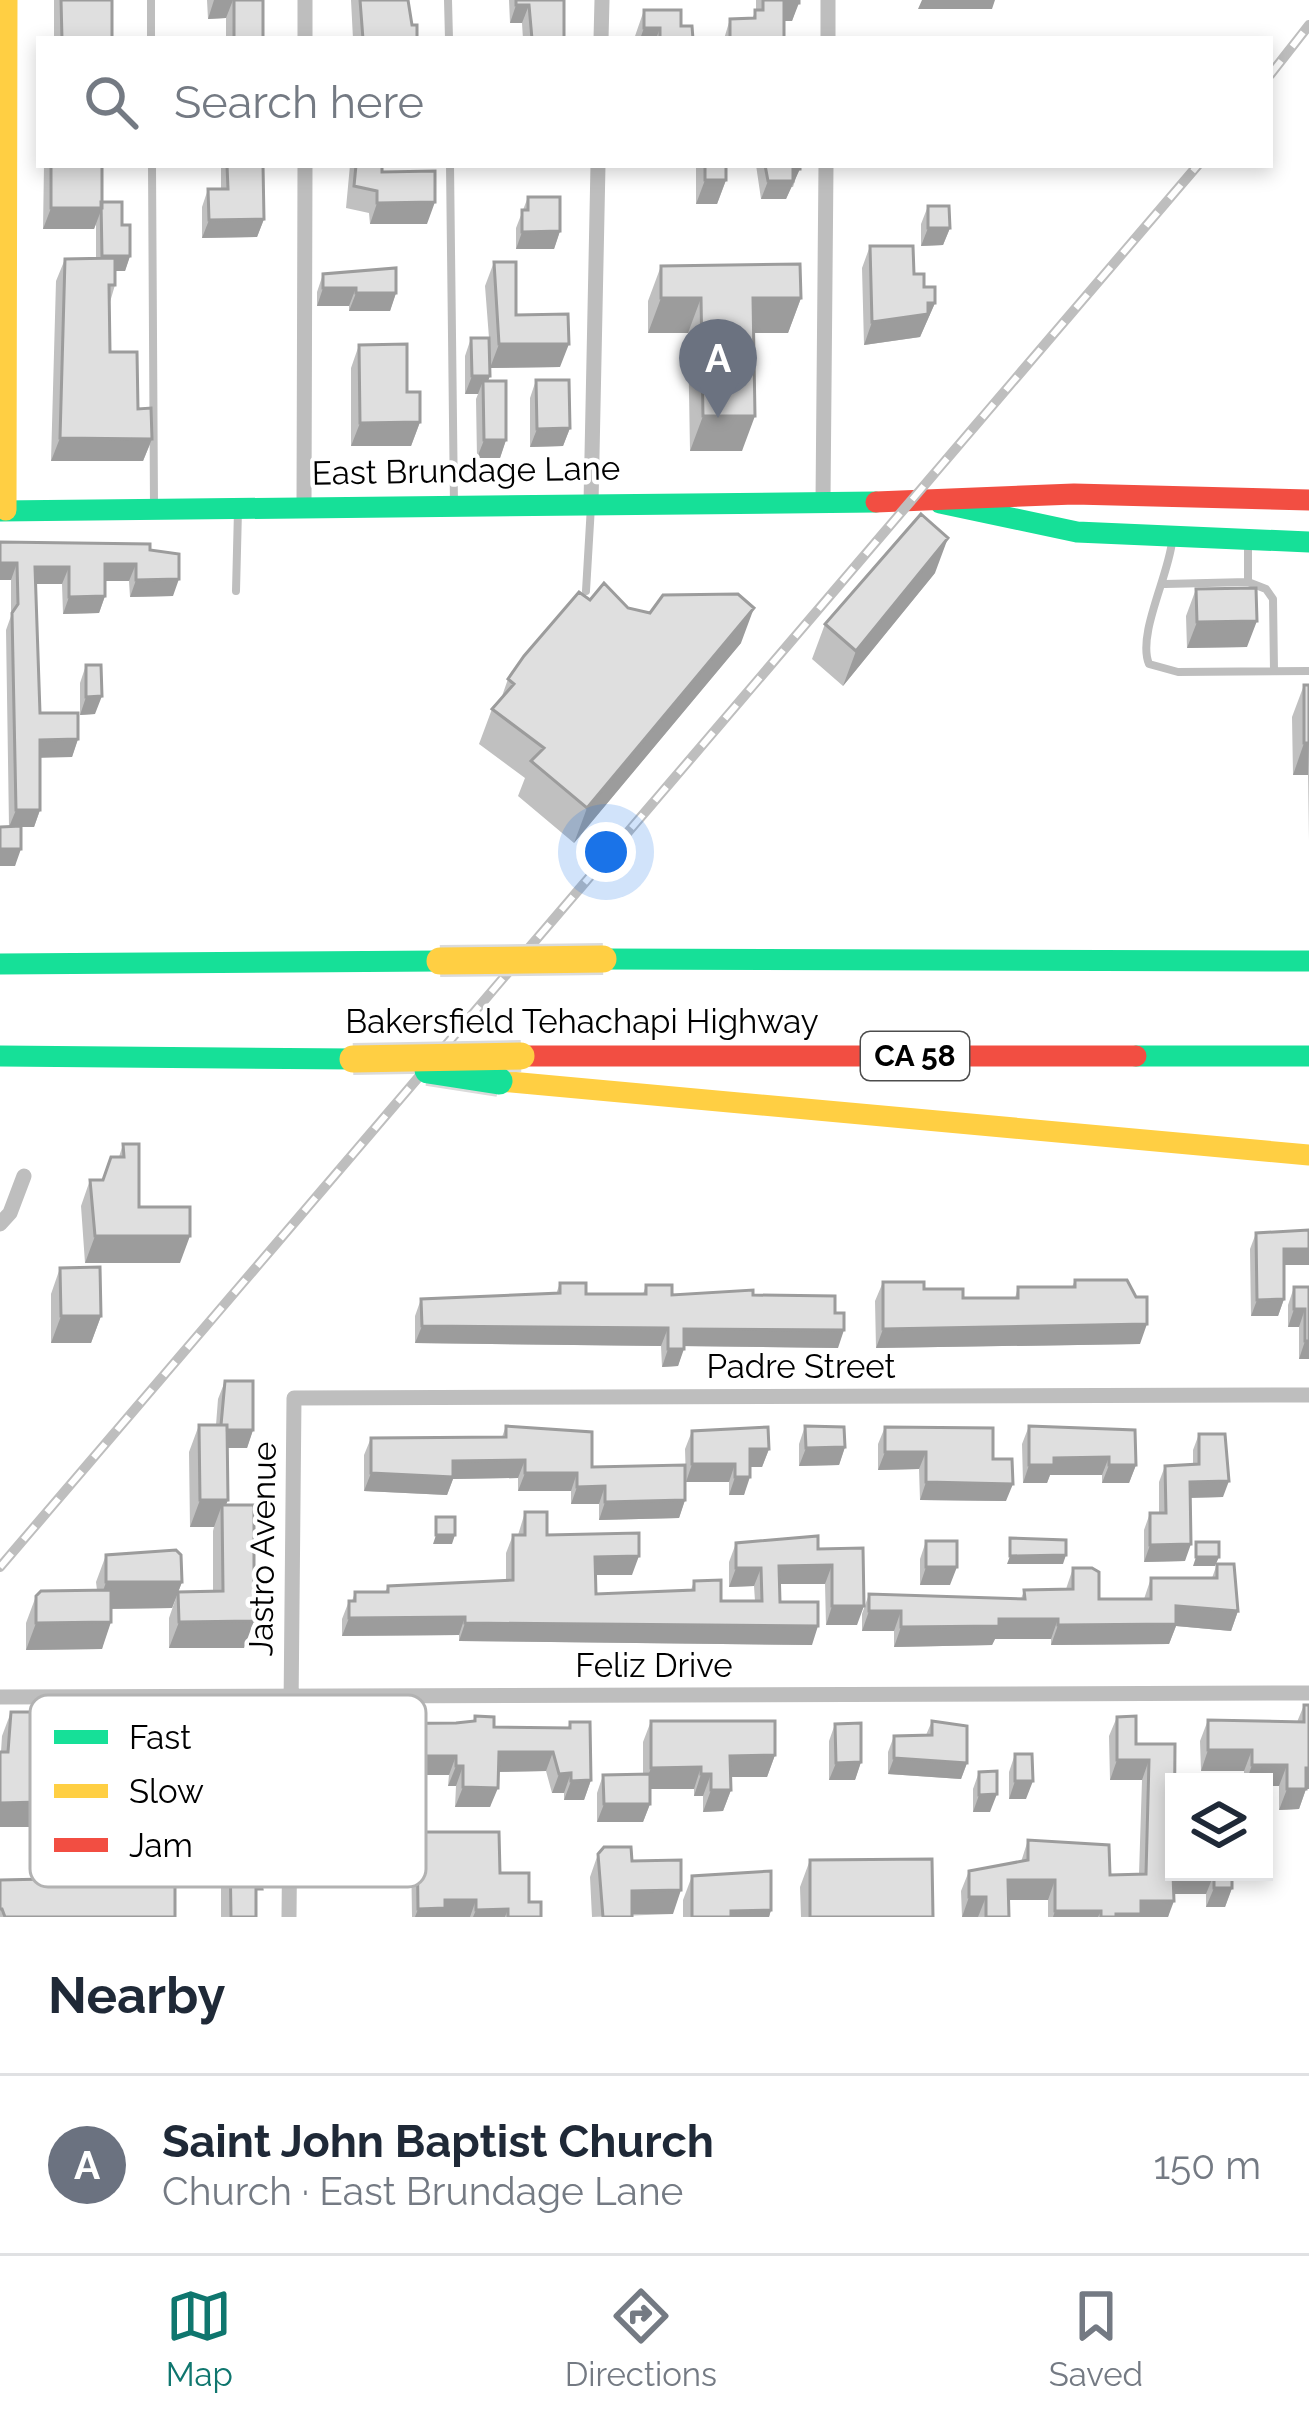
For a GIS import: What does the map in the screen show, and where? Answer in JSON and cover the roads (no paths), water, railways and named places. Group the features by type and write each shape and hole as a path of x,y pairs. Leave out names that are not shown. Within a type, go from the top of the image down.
{"main road":[{"path":"3,510 7,0"},
{"name":"East Brundage Lane","path":"3,510 934,501 1009,491 1180,501 1309,500"},
{"name":"East Brundage Lane","path":"934,501 1008,524 1172,540 1309,542"},
{"name":"Bakersfield Tehachapi Highway","path":"0,964 603,959 1309,961"},
{"name":"Bakersfield Tehachapi Highway","path":"0,1056 1309,1057"},
{"path":"353,1058 499,1081 1309,1155"}],"street":[{"path":"305,0 305,36"},
{"path":"601,36 602,0"},
{"path":"828,0 828,36"},
{"path":"304,168 304,508"},
{"path":"592,504 598,168"},
{"path":"823,501 826,168"},
{"path":"5,1218 24,1176"},
{"name":"Padre Street","path":"294,1398 1309,1395"},
{"name":"Jastro Avenue","path":"291,1695 294,1398"},
{"name":"Feliz Drive","path":"426,1696 1309,1693"},
{"name":"Feliz Drive","path":"0,1697 30,1697"},
{"name":"Jastro Avenue","path":"289,1887 289,1917"}],"lane":[{"path":"151,0 152,36"},
{"path":"448,0 449,36"},
{"path":"152,168 154,509"},
{"path":"450,168 454,506"},
{"path":"586,591 592,504"},
{"path":"236,591 238,509"},
{"path":"1172,540 1166,584 1144,641 1149,664 1178,672 1309,671"},
{"path":"1248,542 1248,582"},
{"path":"1166,584 1248,582 1267,589 1273,598 1274,671"}],"railway":[{"path":"1273,71 1309,25"},
{"path":"0,1567 1195,168"}],"place":[{"name":"Saint John Baptist Church","path":"718,418"}]}
